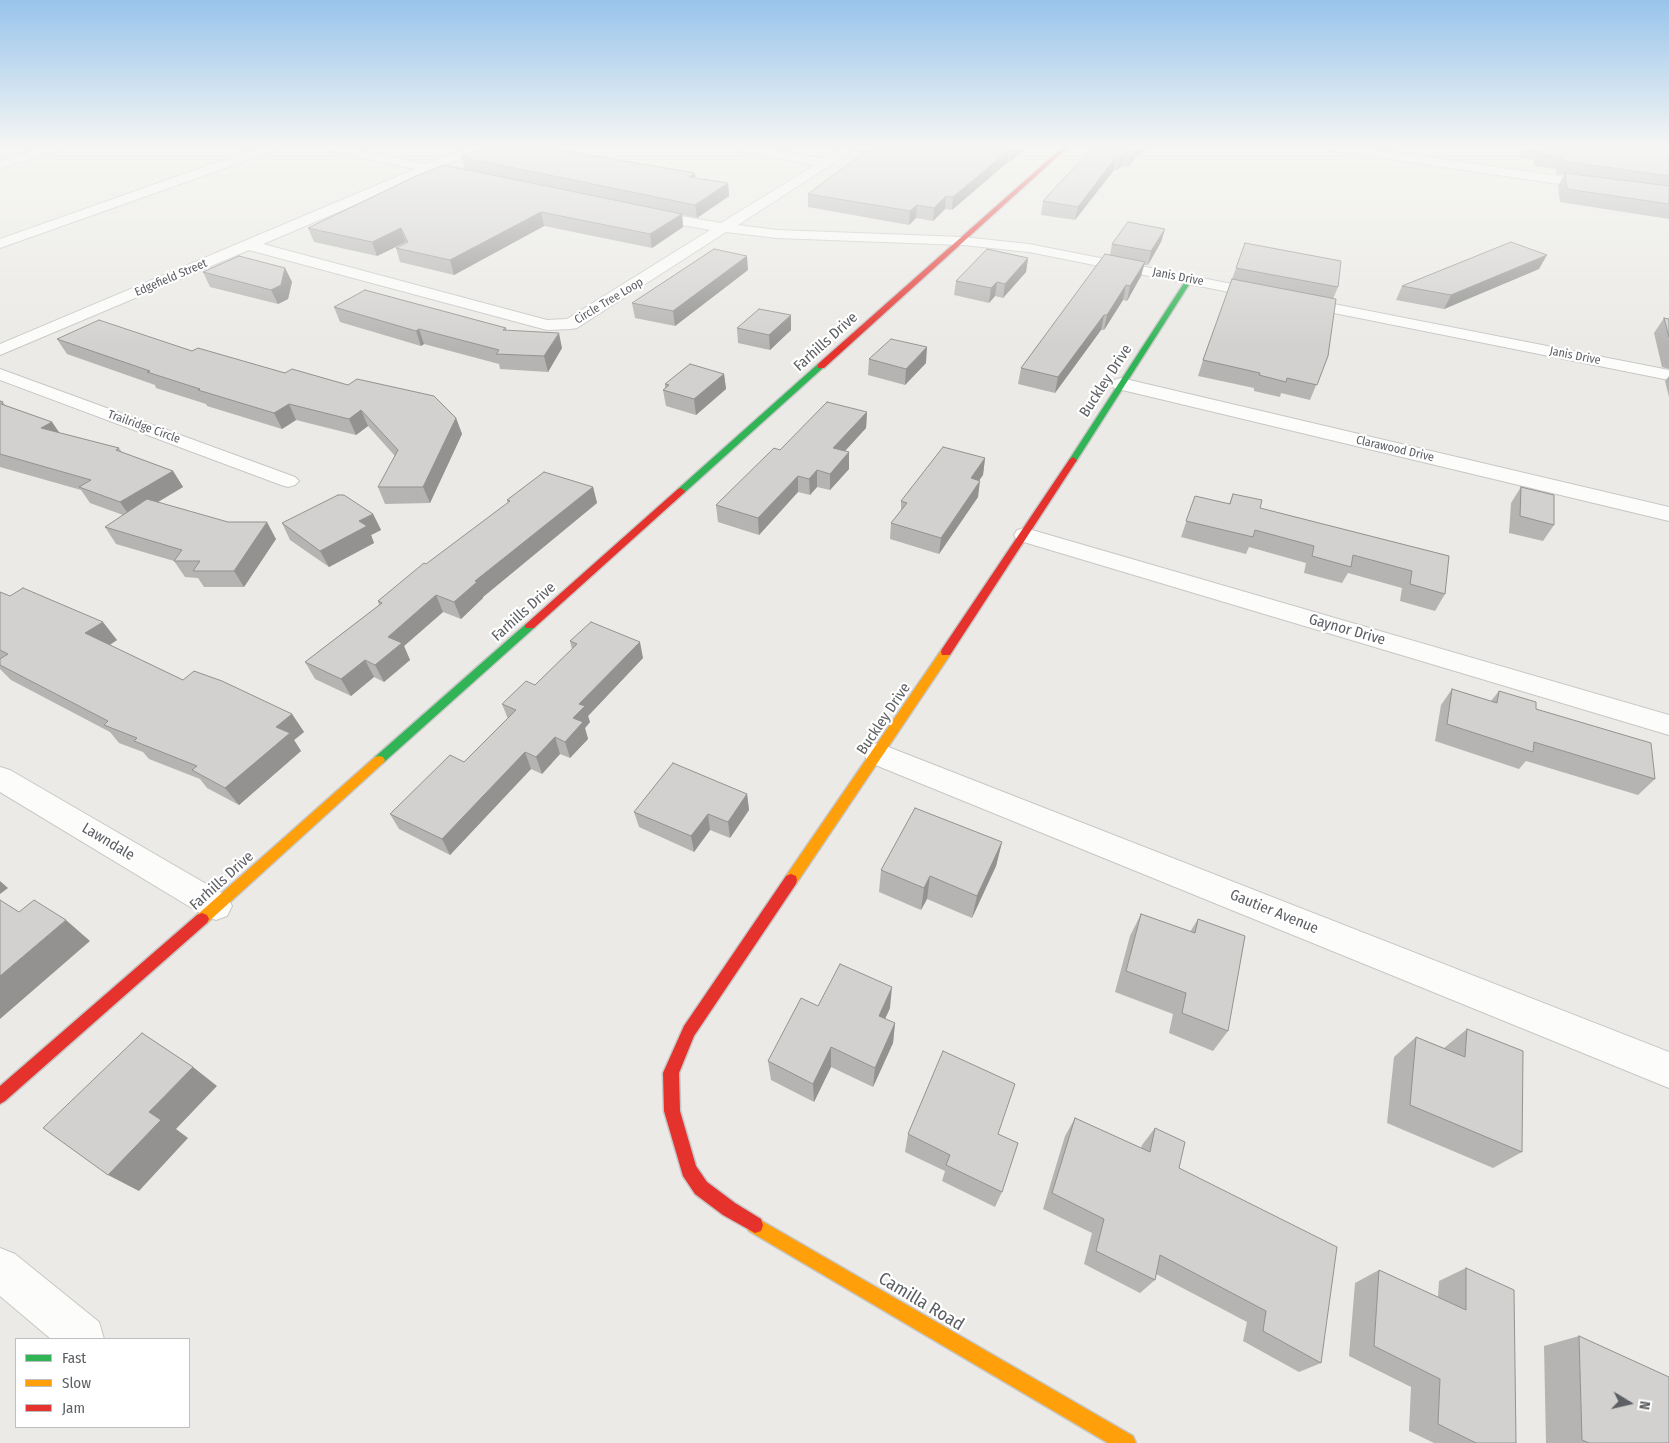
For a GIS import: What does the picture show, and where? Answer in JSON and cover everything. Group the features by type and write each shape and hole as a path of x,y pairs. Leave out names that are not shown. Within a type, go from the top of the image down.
{"street":[{"path":"0,244 83,214"},
{"name":"Edgefield Street","path":"0,350 321,214"},
{"name":"Janis Drive","path":"649,214 726,228 801,235 963,240 1029,248 1669,375"},
{"name":"Circle Tree Loop","path":"249,245 538,323 558,326 576,322 747,214"},
{"name":"Farhills Drive","path":"0,1096 216,906 991,214"},
{"name":"Buckley Drive","path":"701,1188 689,1170 672,1111 671,1073 689,1031 1025,535 1189,280"},
{"name":"Trailridge Circle","path":"0,374 288,481"},
{"name":"Clarawood Drive","path":"1122,384 1669,514"},
{"name":"Gaynor Drive","path":"1025,535 1669,725"},
{"name":"Gautier Avenue","path":"878,754 1669,1070"},
{"name":"Lawndale","path":"0,778 216,906"},
{"name":"Camilla Road","path":"701,1188 729,1209 1126,1443"},
{"path":"0,1270 83,1338"}],"building":[{"path":"336,214 537,214 450,260 396,248 408,242 401,228 372,242 308,228"},
{"path":"553,214 681,214 650,234"},
{"path":"1128,222 1165,229 1151,251 1112,244"},
{"path":"1511,242 1547,255 1451,295 1402,286"},
{"path":"1245,243 1341,261 1338,287 1236,268"},
{"path":"714,249 747,256 673,311 632,303"},
{"path":"987,249 1028,258 1005,284 997,282 991,288 956,281"},
{"path":"1105,254 1145,262 1130,286 1126,285 1107,315 1104,315 1058,377 1021,368"},
{"path":"239,256 285,268 281,285 271,290 203,272"},
{"path":"1232,279 1336,299 1328,356 1317,385 1287,378 1286,382 1259,375 1260,373 1203,360"},
{"path":"365,290 506,328 503,330 559,333 544,356 496,354 499,350 419,329 416,331 334,307"},
{"path":"759,309 791,315 769,335 737,328"},
{"path":"1664,318 1669,319 1669,337"},
{"path":"99,320 192,351 198,348 285,373 292,369 348,385 357,379 434,396 456,418 423,487 378,487 398,450 361,410 349,419 289,404 274,413 198,390 200,389 57,339"},
{"path":"891,339 927,347 906,369 869,359"},
{"path":"690,364 724,374 694,399 663,390 669,385 665,384"},
{"path":"0,401 3,402 1,404 52,422 41,428 119,448 116,450 173,471 120,502 79,487 91,480 0,454"},
{"path":"827,402 867,412 833,448 849,452 830,474 817,470 809,479 798,476 758,518 716,505 774,448 780,450"},
{"path":"943,447 985,458 971,478 980,481 941,538 891,523 907,503 901,501"},
{"path":"544,472 593,487 475,581 477,582 454,602 436,595 388,637 402,643 375,665 365,660 341,679 305,662 382,603 378,601 424,563 426,564 510,501 507,500"},
{"path":"1521,487 1554,495 1554,525 1520,516"},
{"path":"1233,494 1262,500 1260,508 1449,556 1445,594 1410,584 1412,571 1353,555 1351,567 1312,556 1314,546 1255,530 1253,537 1186,521 1195,496 1230,504"},
{"path":"338,495 344,495 373,514 359,521 367,526 320,551 282,523"},
{"path":"147,499 228,522 267,522 234,571 193,571 200,561 174,561 182,550 105,527"},
{"path":"23,588 103,622 85,633 183,680 194,671 222,681 292,714 276,727 290,733 225,788 192,770 197,766 134,741 137,738 104,725 108,721 0,665 0,659 8,654 0,650 0,592 10,596"},
{"path":"591,622 640,642 579,704 585,706 573,718 583,722 565,742 555,737 536,757 525,752 442,839 390,814 450,755 464,762 516,710 502,704 526,681 535,685 577,644 570,641"},
{"path":"1452,689 1497,703 1499,691 1536,702 1536,709 1651,743 1655,779 1534,742 1533,752 1447,724"},
{"path":"673,763 747,794 728,822 708,814 691,836 634,812"},
{"path":"915,808 1002,842 977,896 930,876 924,888 881,870"},
{"path":"0,900 19,912 34,900 66,920 0,976"},
{"path":"1141,914 1195,933 1198,919 1245,936 1228,1031 1182,1013 1186,993 1126,971"},
{"path":"840,964 892,987 879,1016 895,1023 875,1068 831,1047 813,1084 768,1061 801,998 818,1006"},
{"path":"1467,1029 1523,1051 1522,1152 1410,1105 1416,1037 1465,1057"},
{"path":"142,1033 193,1067 149,1112 161,1120 108,1175 43,1128"},
{"path":"943,1051 1015,1084 998,1134 1018,1143 1002,1192 946,1165 950,1155 908,1134"},
{"path":"1075,1118 1150,1152 1155,1128 1185,1142 1179,1168 1337,1247 1321,1363 1263,1331 1266,1311 1160,1255 1155,1280 1096,1251 1104,1219 1052,1193"},
{"path":"1466,1268 1514,1290 1516,1443 1476,1443 1438,1424 1440,1379 1374,1346 1379,1270 1466,1310"},
{"path":"1579,1336 1669,1377 1669,1443 1589,1443 1582,1440"}],"traffic: fast":[{"path":"1073,460 1189,280"},
{"path":"681,491 821,366"},
{"path":"379,760 530,626"}],"traffic: slow":[{"path":"791,880 946,652"},
{"path":"202,919 379,760"},
{"path":"755,1225 1126,1443"}],"traffic: jam":[{"path":"821,366 991,214"},
{"path":"946,652 1073,460"},
{"path":"530,626 681,491"},
{"path":"755,1225 701,1188 689,1170 672,1111 671,1073 689,1031 791,880"},
{"path":"0,1096 202,919"}]}
